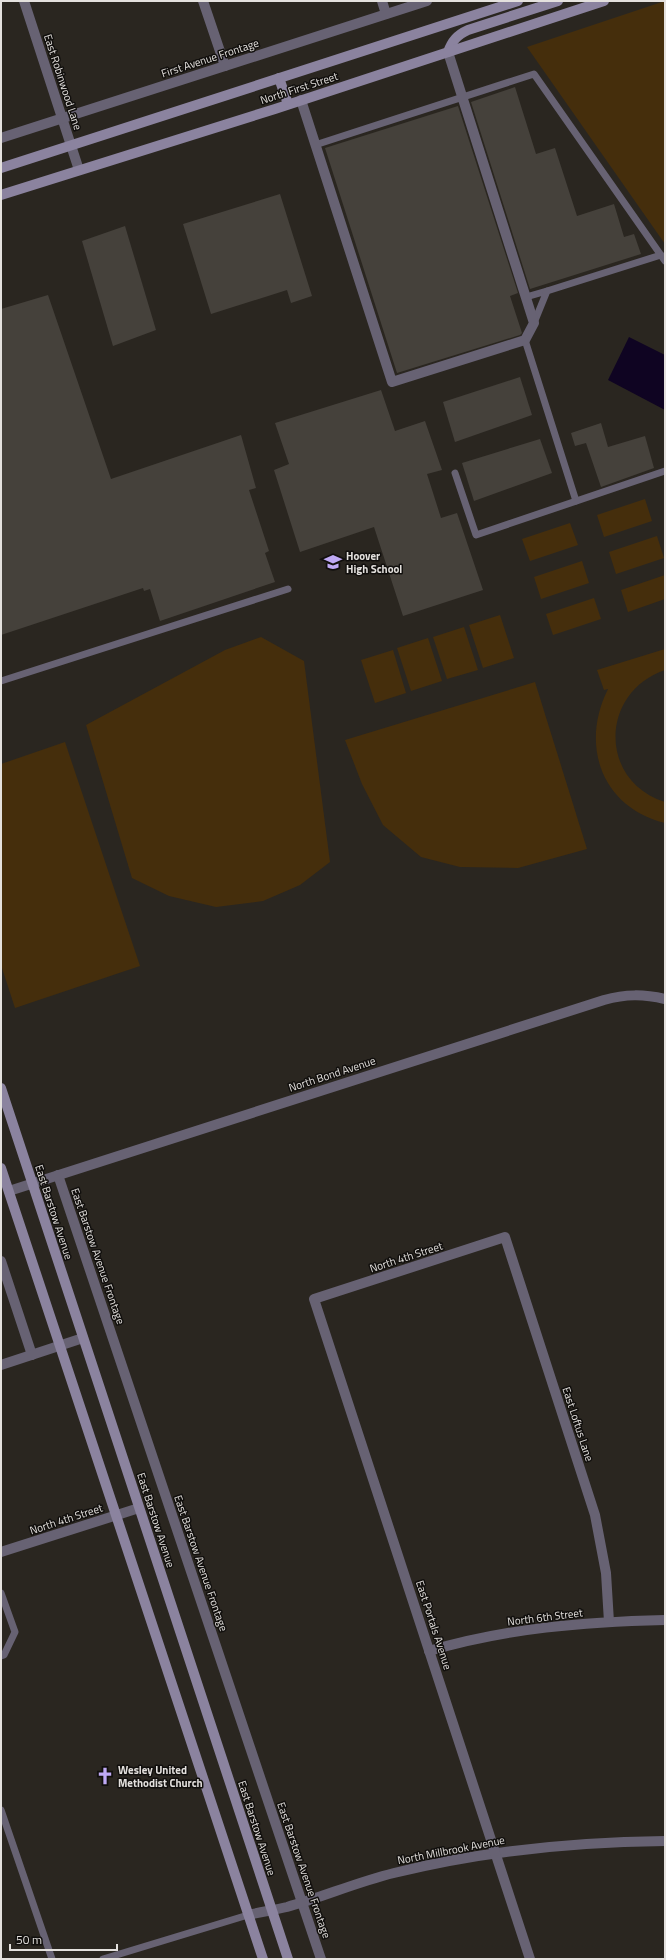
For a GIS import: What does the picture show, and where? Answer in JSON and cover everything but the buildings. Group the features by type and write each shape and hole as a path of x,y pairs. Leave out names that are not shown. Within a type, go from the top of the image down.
{"main road":[{"name":"North First Street","path":"1,168 518,1"},
{"path":"448,52 452,42 459,35 468,30 558,1"},
{"name":"North First Street","path":"1,195 301,100 604,1"},
{"path":"279,78 288,104"},
{"name":"East Barstow Avenue","path":"1,1088 288,1959"},
{"path":"1,1168 263,1959"}],"street":[{"name":"East Robinwood Lane","path":"24,1 79,170"},
{"path":"203,1 225,66"},
{"path":"382,1 386,14"},
{"name":"First Avenue Frontage","path":"1,138 427,1"},
{"path":"301,100 392,382 525,340 534,323 448,52"},
{"name":"North Bond Avenue","path":"9,1191 604,1000 624,995 647,995 665,999"},
{"name":"East Barstow Avenue Frontage","path":"58,1175 321,1959"},
{"name":"North 4th Street","path":"314,1299 505,1237"},
{"name":"East Loftus Lane","path":"505,1237 595,1515 606,1573 609,1622"},
{"path":"1,1261 32,1355"},
{"name":"East Portals Avenue","path":"314,1299 530,1959"},
{"path":"1,1365 83,1338"},
{"name":"North 4th Street","path":"1,1552 139,1508"},
{"name":"North 6th Street","path":"429,1651 459,1642 536,1628 609,1622 665,1620"},
{"name":"North Millbrook Avenue","path":"248,1915 302,1902 347,1886 394,1873 495,1853 616,1842 665,1841"}],"lane":[{"path":"315,145 462,96 534,74 663,258 526,297"},
{"path":"534,323 547,291"},
{"path":"525,340 576,501"},
{"path":"454,473 476,535 665,471"},
{"path":"1,682 288,589"},
{"path":"1,1593 15,1632 4,1655 1,1656"},
{"path":"1,1810 52,1959"},
{"path":"103,1959 248,1915"}],"shaded area":[{"path":"665,1 665,244 527,47"},
{"path":"629,337 665,355 665,410 608,380"},
{"path":"645,499 652,521 604,537 597,515"},
{"path":"570,523 578,545 530,561 522,539"},
{"path":"657,536 664,558 616,574 609,552"},
{"path":"582,561 589,583 541,599 534,577"},
{"path":"665,575 665,599 628,612 621,590"},
{"path":"594,598 601,619 553,635 546,614"},
{"path":"500,615 514,658 483,668 469,625"},
{"path":"464,627 478,670 447,679 433,637"},
{"path":"261,637 304,661 330,862 300,885 263,901 216,907 169,896 132,878 86,725 225,650"},
{"path":"428,638 442,681 411,691 397,648"},
{"path":"665,649 665,670 644,681 628,697 619,716 616,736 618,757 628,776 643,791 665,802 665,823 643,815 625,803 611,788 602,771 597,752 596,731 600,710 608,689 604,690 597,670"},
{"path":"393,650 406,693 375,703 361,660"},
{"path":"535,682 587,849 518,868 460,867 421,857 383,825 362,784 345,740"},
{"path":"65,742 140,966 15,1008 1,965 1,764"}],"place":[{"name":"Hoover High School","path":"333,562"},
{"name":"Wesley United Methodist Church","path":"105,1776"}]}
